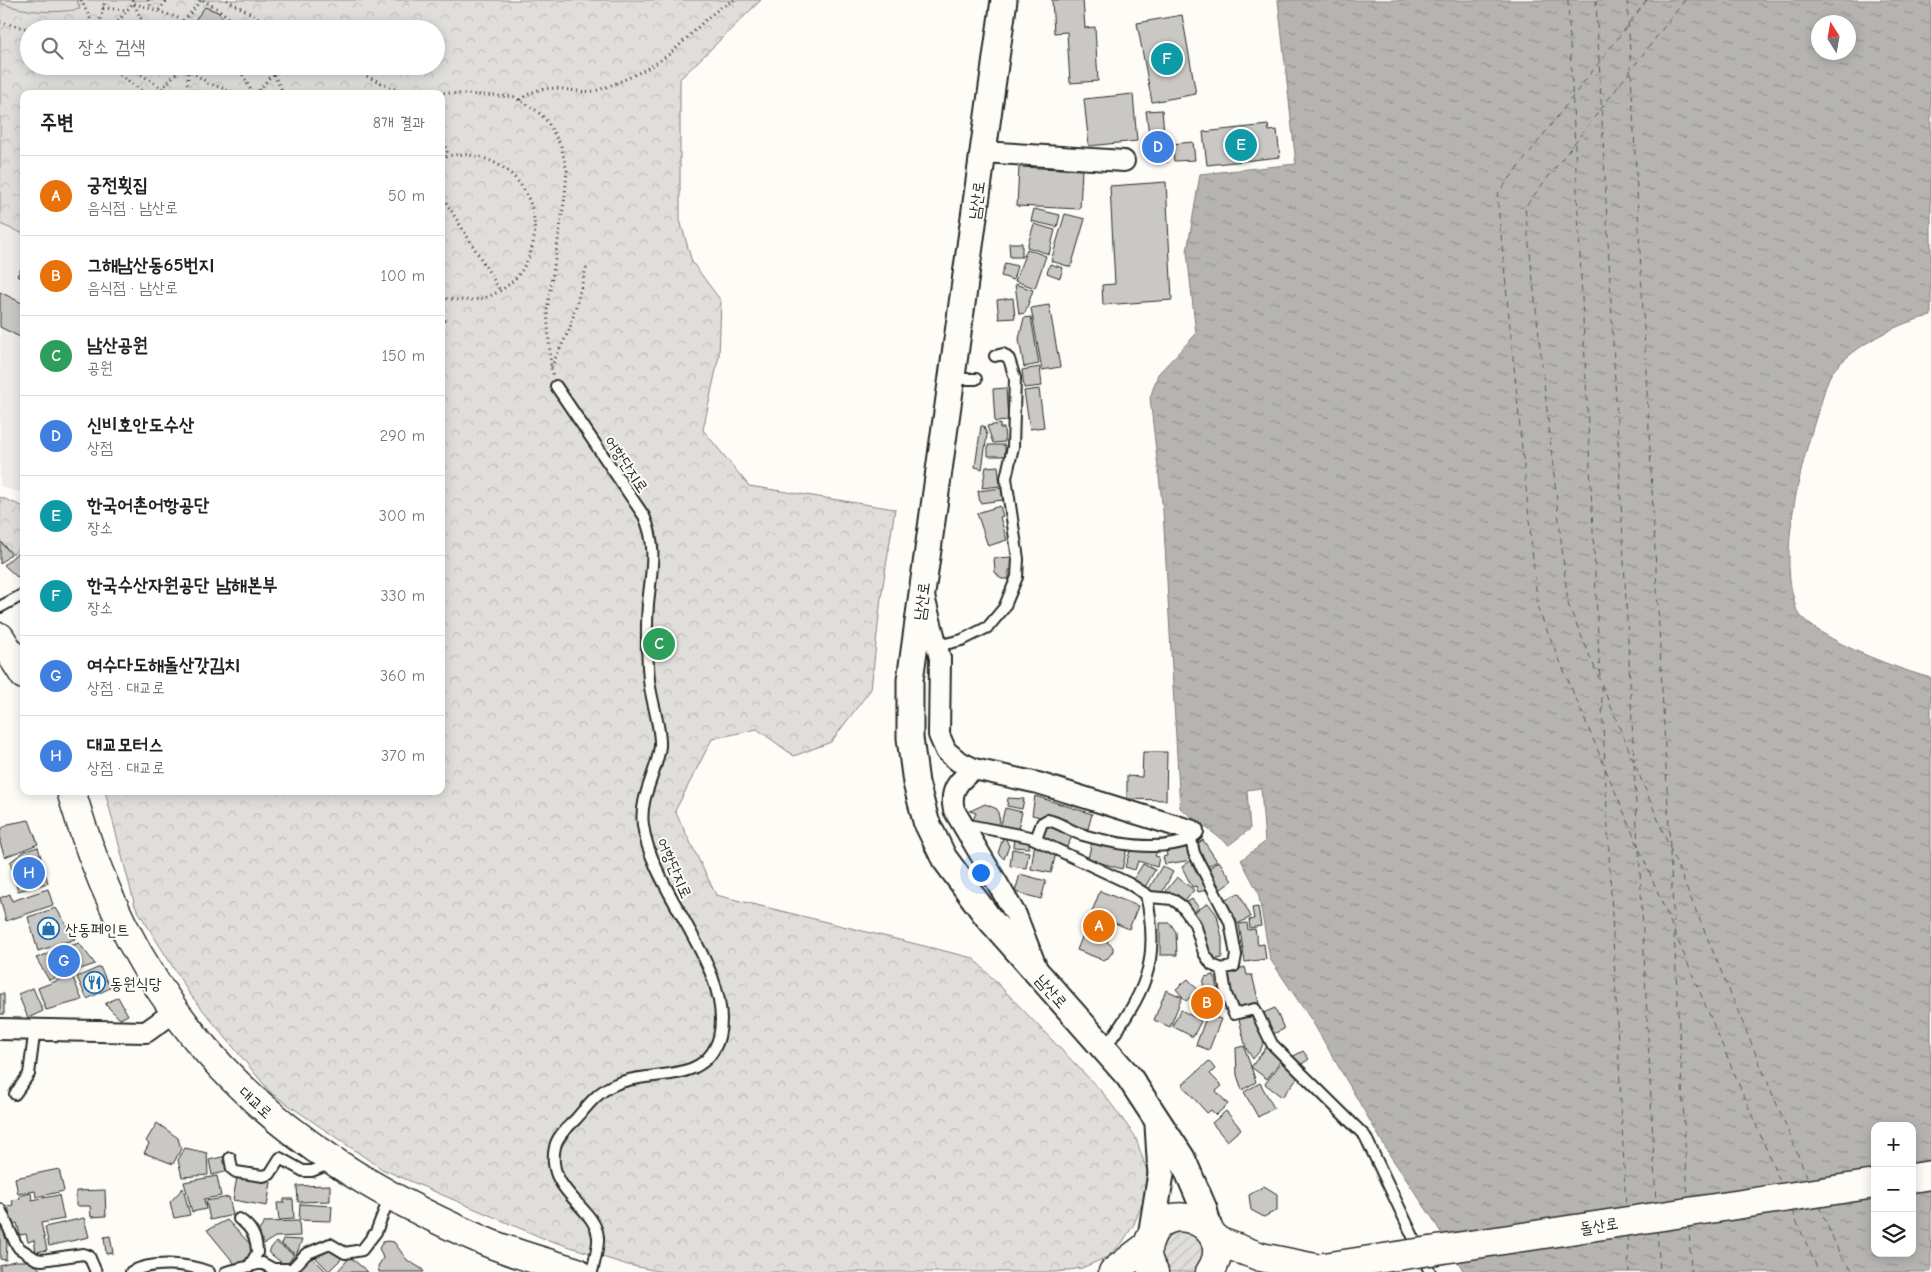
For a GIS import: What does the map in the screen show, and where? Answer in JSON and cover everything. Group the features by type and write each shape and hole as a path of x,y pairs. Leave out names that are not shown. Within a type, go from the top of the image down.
{"main road":[{"path":"0,637 20,669"},
{"name":"대교로","path":"72,795 95,862 132,947 174,1012 216,1064 245,1094 279,1122 334,1161 390,1194 484,1241 577,1272"},
{"path":"1916,1177 1931,1175"},
{"name":"돌산로","path":"1311,1269 1871,1185"},
{"path":"1113,1272 1149,1241 1158,1226 1167,1220 1178,1217 1200,1222 1212,1235 1270,1260 1311,1269"},
{"path":"1210,1272 1215,1261 1212,1235"},
{"path":"1149,1241 1147,1256 1154,1272"}],"street":[{"name":"남산로","path":"1004,0 910,680 908,709 912,761 920,802 933,837 954,872 987,916 1129,1077 1158,1125 1174,1143 1182,1158 1204,1209 1212,1235"},
{"path":"983,152 1124,161"},
{"path":"922,590 941,666 940,740 950,755 974,769 1038,783 1192,835"},
{"path":"974,769 961,779 953,791 952,804 1016,916 1029,943 1039,976"},
{"path":"0,1029 35,1028 146,1032 174,1012"},
{"path":"1149,1241 1161,1174 1158,1125"}],"lane":[{"path":"937,646 962,640 988,627 1004,608 1017,577 1018,558 1006,478 1013,447 1014,373 1007,356 1002,354 995,356"},
{"path":"951,379 976,380"},
{"name":"어항단지로","path":"556,386 644,516 651,532 654,562 648,605 649,680 660,746 644,804 643,826 654,864 706,963 716,994 720,1022 715,1046 694,1067 673,1075 627,1080 608,1088 593,1099 558,1139 554,1156 561,1183 567,1194 593,1222 598,1237 592,1272"},
{"path":"0,606 20,596"},
{"path":"962,824 1036,839 1065,855 1128,883 1146,895 1157,899 1172,899 1182,906 1195,924 1208,961 1222,969 1234,966 1236,959 1230,922 1194,853 1192,835 1161,845 1126,843 1082,835 1047,820 1042,823 1036,839"},
{"path":"1104,1049 1135,1006 1152,958 1151,914 1146,895"},
{"path":"1222,969 1231,1011 1237,1015 1255,1009 1272,1044 1365,1136 1430,1272"},
{"path":"15,1094 29,1074 35,1028"},
{"path":"230,1158 232,1169 236,1172 263,1176 270,1174 280,1158 296,1169 308,1172 334,1161"},
{"path":"226,1272 262,1263 273,1269 294,1270 306,1254 330,1244 345,1253 362,1250 376,1232 390,1194"},
{"path":"0,1209 19,1248 42,1260 83,1254 89,1256 96,1272"},
{"path":"239,1219 250,1228 255,1239 257,1253 250,1265"},
{"path":"131,1272 140,1267 169,1265 209,1272"}],"path":[{"path":"81,0 92,20"},
{"path":"100,20 105,0"},
{"path":"148,0 151,8"},
{"path":"159,10 167,0"},
{"path":"185,20 202,0 221,11 230,20"},
{"path":"227,0 262,20"},
{"path":"520,100 529,93 543,89 592,91 605,88 655,63 671,52 714,12 734,0"},
{"path":"132,2 159,10 182,20"},
{"path":"120,20 132,2"},
{"path":"132,2 141,20"},
{"path":"103,8 128,10"},
{"path":"0,22 20,27"},
{"path":"120,75 141,90"},
{"path":"140,75 162,89 174,75"},
{"path":"188,75 188,90"},
{"path":"197,75 229,90"},
{"path":"244,75 253,90"},
{"path":"259,90 272,75"},
{"path":"275,75 282,90"},
{"path":"362,75 389,88 403,90"},
{"path":"212,90 216,85"},
{"path":"445,93 497,94 514,97 537,110 547,121 561,146 566,171 547,310 550,368 556,386"},
{"path":"445,143 448,156"},
{"path":"445,157 472,155 495,162 515,177 529,197 535,220 534,245 524,267 508,285 486,297 462,301 445,299"},
{"path":"445,201 500,290"},
{"path":"550,368 570,328 587,265"}],"shaded area":[{"path":"0,224 20,232 20,493 0,486"}],"green space":[{"path":"0,0 761,0 680,79 680,220 692,262 721,301 719,356 703,430 749,486 895,509 881,598 871,689 831,742 794,756 757,729 712,739 675,811 716,895 973,958 1103,1093 1135,1136 1147,1171 1143,1201 1134,1224 1122,1243 1107,1257 1082,1268 1056,1272 663,1272 628,1265 545,1239 382,1169 271,1093 189,993 135,906 106,795 445,795 445,90 20,90 20,232 0,224"},
{"path":"0,0 77,0 80,9 49,12 29,10 0,3"},
{"path":"0,497 20,505 20,547 13,554 0,541"},
{"path":"1188,1228 1205,1244 1200,1268 1194,1272 1170,1272 1161,1263 1162,1242 1167,1235"}],"water":[{"path":"1278,0 1931,0 1931,316 1905,323 1878,336 1852,353 1831,374 1800,474 1791,528 1789,554 1790,579 1797,611 1810,624 1841,644 1860,653 1931,678 1931,1272 1464,1272 1433,1219 1391,1157 1312,1021 1270,959 1258,892 1241,860 1265,842 1261,788 1247,790 1250,829 1229,845 1180,808 1163,511 1150,398 1158,374 1196,334 1187,252 1200,174 1296,164"}],"building":[{"path":"1052,0 1083,0 1085,28 1095,27 1098,81 1070,83 1067,32 1054,33"},
{"path":"205,7 218,12 225,20 195,20"},
{"path":"1182,15 1196,94 1152,102 1137,23"},
{"path":"1133,94 1137,141 1089,146 1084,99"},
{"path":"1162,110 1164,133 1149,134 1146,111"},
{"path":"1268,125 1269,131 1277,130 1280,157 1207,165 1203,132"},
{"path":"1165,136 1168,162 1161,163 1160,157 1150,158 1148,137"},
{"path":"1193,142 1195,160 1174,161 1172,144"},
{"path":"1019,167 1082,170 1080,209 1017,206"},
{"path":"1166,182 1172,300 1103,305 1102,285 1115,284 1110,186"},
{"path":"1034,209 1060,215 1057,227 1031,221"},
{"path":"1065,214 1085,219 1071,267 1051,261"},
{"path":"1034,224 1055,230 1049,254 1027,247"},
{"path":"1009,243 1022,243 1022,257 1010,257"},
{"path":"1027,249 1046,256 1035,288 1015,281"},
{"path":"1005,263 1017,266 1013,280 1001,276"},
{"path":"1050,264 1063,268 1060,278 1047,273"},
{"path":"1015,284 1033,290 1025,313 1019,314"},
{"path":"0,292 20,302 20,337 0,327"},
{"path":"1013,298 1015,318 999,319 997,300"},
{"path":"1049,305 1060,367 1042,370 1031,308"},
{"path":"1031,317 1039,364 1024,367 1019,339 1024,318"},
{"path":"1040,367 1042,386 1024,388 1022,370"},
{"path":"1006,388 1008,421 995,422 993,389"},
{"path":"1039,389 1044,427 1030,429 1024,391"},
{"path":"1000,424 1000,428 1004,428 1005,442 993,443 987,426"},
{"path":"981,426 984,426 987,435 982,469 975,467"},
{"path":"988,445 1005,445 1005,456 988,456"},
{"path":"998,466 1000,486 982,488 986,467"},
{"path":"1001,488 1003,500 980,503 978,491"},
{"path":"1000,506 1003,516 1000,517 1007,540 988,546 977,513"},
{"path":"0,541 11,554 0,564"},
{"path":"20,551 20,575 17,577 4,565"},
{"path":"1013,557 1014,570 1009,570 1009,579 1001,579 995,572 994,558"},
{"path":"1143,752 1167,752 1166,800 1127,799 1127,776 1142,777"},
{"path":"1035,796 1092,814 1088,829 1066,823 1067,820 1049,815 1048,819 1032,815"},
{"path":"1008,798 1024,799 1022,809 1007,806"},
{"path":"985,804 997,809 1000,821 997,829 973,820 976,813 970,811"},
{"path":"1005,808 1022,812 1017,833 1000,828"},
{"path":"29,820 38,844 5,857 0,843 0,830 8,824"},
{"path":"1048,823 1073,835 1064,852 1040,839"},
{"path":"1004,835 1009,846 1004,859 998,853"},
{"path":"1014,837 1030,839 1029,848 1013,847"},
{"path":"1203,840 1217,861 1207,867 1193,846"},
{"path":"1092,841 1127,848 1122,869 1088,859"},
{"path":"1035,842 1056,853 1051,873 1031,869"},
{"path":"1190,844 1192,855 1186,861 1165,864 1163,857 1167,856 1166,851 1169,850 1168,847"},
{"path":"1138,846 1157,851 1155,856 1159,857 1157,867 1138,861 1135,870 1125,867 1131,848"},
{"path":"38,847 48,883 18,891 10,862 25,851"},
{"path":"1012,849 1029,852 1026,868 1010,866"},
{"path":"1193,859 1207,890 1198,892 1196,886 1192,887 1182,867"},
{"path":"1219,861 1232,881 1221,889 1208,869"},
{"path":"1143,864 1155,870 1145,887 1133,880"},
{"path":"1162,866 1173,872 1160,896 1149,889"},
{"path":"1020,874 1046,881 1041,899 1015,892"},
{"path":"1177,877 1194,890 1182,905 1166,891"},
{"path":"48,889 53,905 6,921 0,898 10,894 12,901"},
{"path":"1100,891 1138,906 1129,929 1115,923 1107,942 1113,947 1113,951 1108,958 1103,960 1077,950"},
{"path":"1239,893 1251,917 1235,925 1223,900"},
{"path":"1192,899 1199,908 1190,915 1183,905"},
{"path":"1208,903 1217,915 1222,938 1222,958 1212,960 1202,927 1194,913"},
{"path":"1258,907 1261,926 1250,928 1249,920 1254,919 1252,908"},
{"path":"56,908 75,939 38,951 28,917"},
{"path":"1160,923 1170,923 1176,932 1177,955 1160,955"},
{"path":"1247,923 1248,930 1255,929 1258,945 1264,944 1266,959 1245,962 1239,924"},
{"path":"79,943 95,964 49,980 36,958"},
{"path":"100,967 110,988 87,999 77,977"},
{"path":"1245,967 1247,975 1252,975 1259,1003 1235,1010 1227,981 1230,980 1228,972"},
{"path":"72,975 82,1000 46,1010 38,988"},
{"path":"1214,975 1222,1010 1196,1015 1193,1002 1197,995 1205,993 1203,983 1205,977"},
{"path":"1188,979 1198,990 1186,1001 1176,989"},
{"path":"33,988 43,1011 28,1018 18,994"},
{"path":"1166,990 1182,997 1170,1027 1154,1020"},
{"path":"0,994 4,994 4,1014 0,1014"},
{"path":"118,997 128,1015 120,1019 105,1004"},
{"path":"1275,1008 1284,1029 1271,1035 1261,1014"},
{"path":"1181,1010 1201,1021 1193,1037 1172,1026"},
{"path":"1255,1012 1265,1038 1261,1049 1253,1059 1246,1048 1239,1019"},
{"path":"1207,1015 1221,1019 1209,1050 1196,1045"},
{"path":"1269,1044 1277,1050 1274,1054 1281,1060 1267,1079 1251,1067"},
{"path":"1244,1046 1256,1082 1242,1090 1237,1075 1236,1048"},
{"path":"1303,1051 1309,1059 1299,1066 1292,1057"},
{"path":"1284,1059 1294,1067 1291,1072 1298,1077 1282,1097 1265,1084"},
{"path":"1209,1061 1215,1069 1210,1074 1222,1086 1216,1091 1228,1104 1216,1115 1211,1110 1207,1113 1182,1085"},
{"path":"1260,1083 1274,1108 1258,1117 1244,1092"},
{"path":"1226,1111 1241,1129 1227,1141 1212,1123"},
{"path":"157,1123 178,1138 181,1149 173,1164 144,1153 149,1144 146,1141"},
{"path":"185,1148 207,1153 208,1175 182,1177 178,1160"},
{"path":"226,1156 229,1171 212,1175 209,1160"},
{"path":"59,1169 64,1191 36,1197 35,1191 18,1194 15,1178"},
{"path":"217,1176 221,1196 204,1199 206,1209 192,1212 184,1182"},
{"path":"237,1177 271,1182 267,1206 233,1200"},
{"path":"330,1185 330,1201 298,1202 297,1186"},
{"path":"1264,1186 1277,1194 1277,1210 1264,1217 1251,1210 1249,1195"},
{"path":"183,1188 190,1215 174,1218 170,1202"},
{"path":"105,1190 106,1216 91,1217 90,1206 76,1206 76,1191"},
{"path":"31,1193 32,1200 59,1195 64,1219 41,1223 47,1250 36,1252 34,1240 28,1242 26,1234 20,1235 17,1223 12,1224 8,1206 13,1205 12,1200 20,1199 19,1196"},
{"path":"229,1197 233,1215 210,1220 206,1201"},
{"path":"284,1199 293,1199 294,1219 279,1220 277,1203 284,1203"},
{"path":"300,1204 332,1206 331,1221 299,1220"},
{"path":"0,1216 7,1244 6,1260 0,1259"},
{"path":"84,1218 89,1237 49,1246 45,1227"},
{"path":"227,1220 252,1246 252,1254 240,1264 235,1264 207,1230"},
{"path":"299,1221 300,1236 275,1237 262,1245 257,1233 265,1222"},
{"path":"110,1236 113,1253 106,1254 104,1237"},
{"path":"283,1239 302,1240 296,1255 281,1244"},
{"path":"276,1242 294,1255 286,1266 268,1252"},
{"path":"383,1242 394,1242 407,1260 424,1272 379,1272 378,1266 383,1258 379,1248"},
{"path":"330,1247 342,1258 329,1271 314,1256 320,1249"},
{"path":"310,1255 327,1272 300,1272 296,1268"},
{"path":"350,1257 368,1272 337,1272"},
{"path":"14,1261 31,1261 43,1272 0,1272 0,1265"}],"ferry route":[{"path":"1568,0 1600,679"},
{"path":"1596,0 1634,761"},
{"path":"1627,0 1631,68"},
{"path":"1647,0 1497,195 1538,609 1781,1184"},
{"path":"1685,0 1525,207 1568,604 1808,1179"},
{"path":"1631,72 1670,847"},
{"path":"1601,686 1605,764"},
{"path":"1634,765 1638,846"},
{"path":"1605,768 1626,1209"},
{"path":"1639,850 1656,1203"},
{"path":"1670,851 1674,929"},
{"path":"1674,933 1688,1199"},
{"path":"1819,1206 1841,1257 1854,1272"},
{"path":"1792,1211 1819,1272"},
{"path":"1689,1225 1691,1272"},
{"path":"1657,1229 1660,1272"},
{"path":"1627,1235 1629,1272"}],"place":[{"name":"한국수산자원공단 남해본부","path":"1167,59"},
{"name":"한국어촌어항공단","path":"1241,145"},
{"name":"신비호안도수산","path":"1158,147"},
{"name":"남산공원","path":"659,644"},
{"name":"대교모터스","path":"29,873"},
{"name":"궁전횟집","path":"1099,926"},
{"name":"산동페인트","path":"49,929"},
{"name":"여수다도해돌산갓김치","path":"64,961"},
{"name":"동원식당","path":"94,983"},
{"name":"그해남산동65번지","path":"1207,1003"}]}
